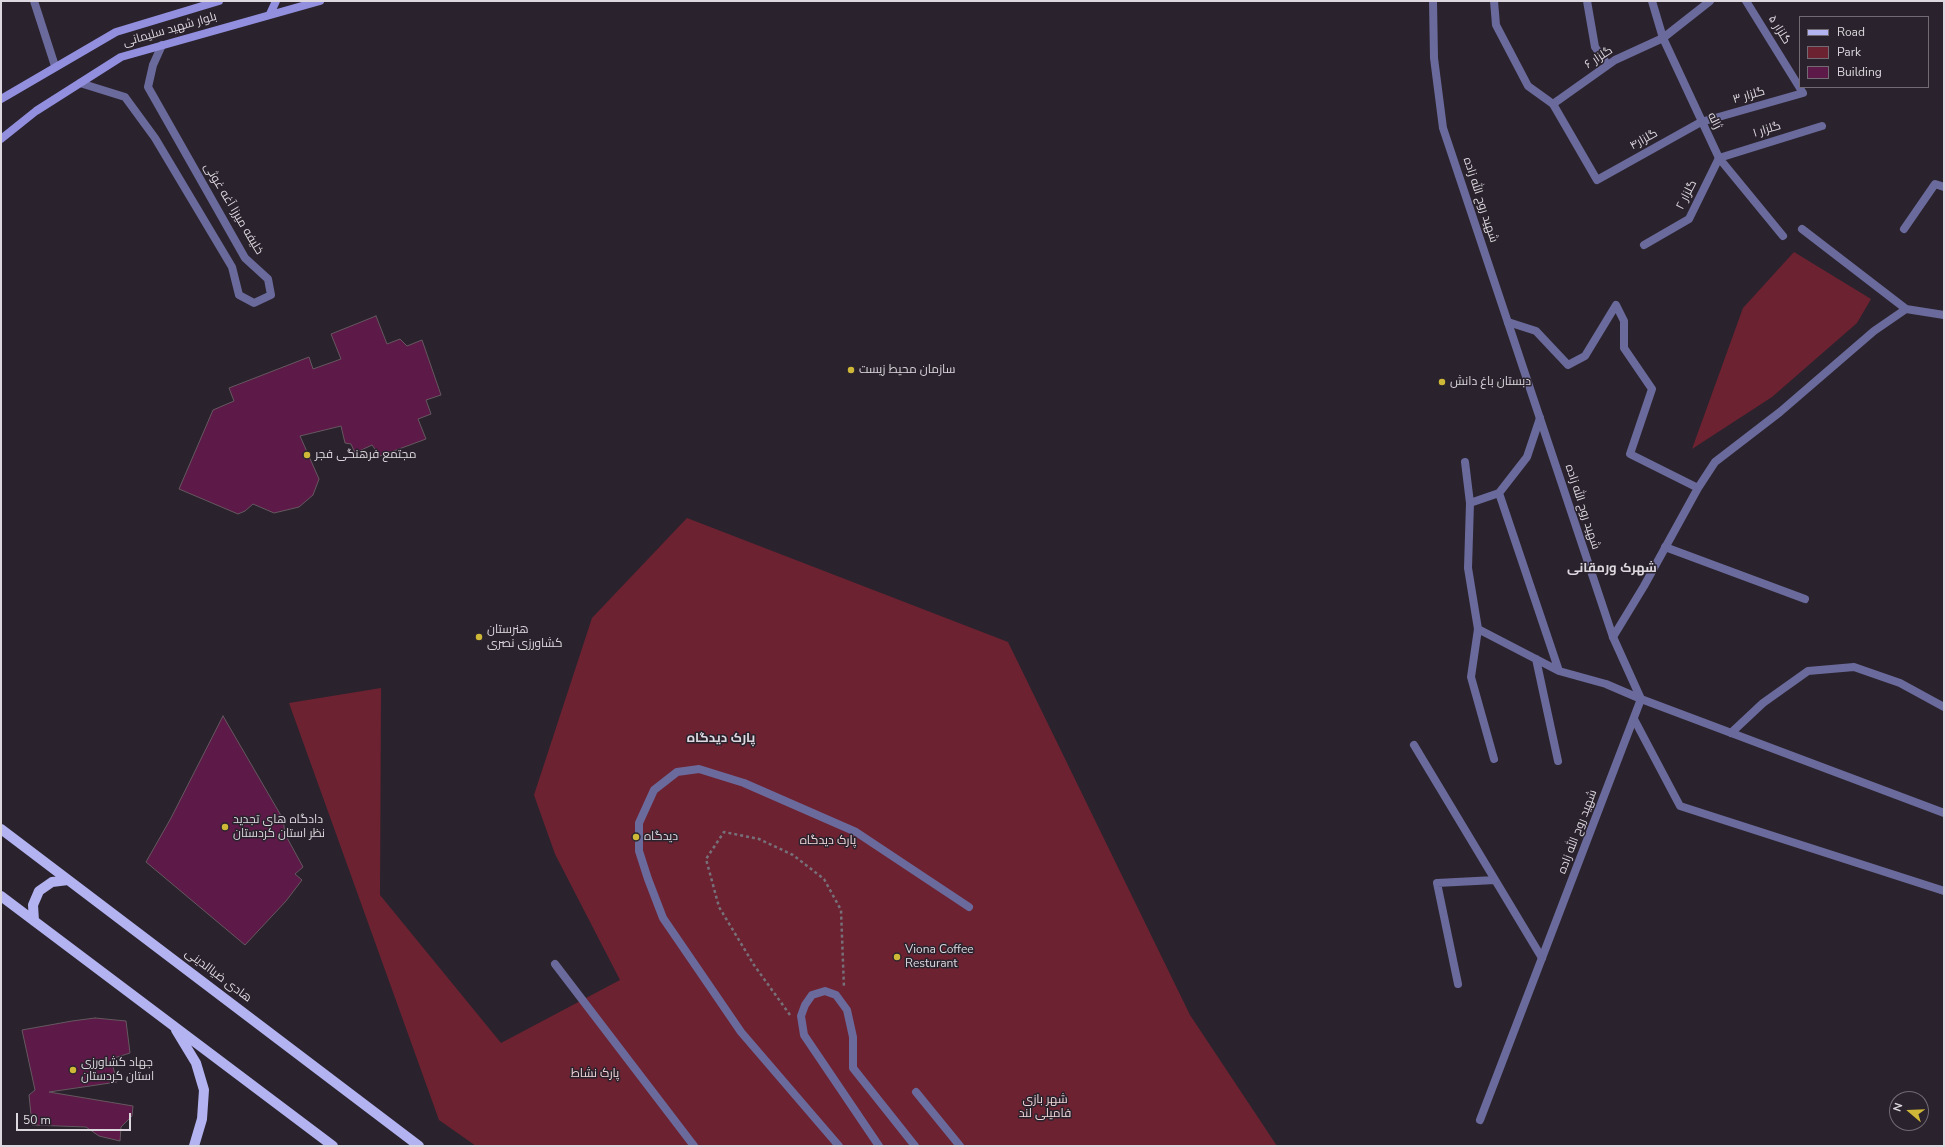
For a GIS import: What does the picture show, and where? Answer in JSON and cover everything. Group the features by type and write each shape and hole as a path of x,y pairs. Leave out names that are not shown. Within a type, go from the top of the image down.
{"main road":[{"name":"بلوار شهید سلیمانی","path":"1,99 55,66 116,32 219,1"},
{"path":"270,14 276,1"},
{"name":"بلوار شهید سلیمانی","path":"1,139 36,111 121,57 305,3 320,1"},
{"name":"هادی ضیاالدینی","path":"1,829 419,1146"},
{"path":"34,921 32,905 39,891 52,882 68,880"},
{"path":"1,896 333,1146"},
{"path":"173,1025 196,1063 204,1090 202,1119 194,1146"}],"street":[{"path":"34,1 55,66"},
{"name":"شهید روح الله زاده","path":"1433,1 1434,58 1443,128 1613,637 1641,700 1480,1120"},
{"path":"1494,1 1496,25 1528,86 1553,104"},
{"path":"1587,1 1595,47 1608,65"},
{"name":"ژاله","path":"1652,1 1663,38 1719,158 1783,236"},
{"name":"گلزار ۶","path":"1553,104 1608,65 1663,38 1710,1"},
{"name":"گلزار ۵","path":"1746,1 1799,85"},
{"name":"خلیفه میرزا آغه غوثی","path":"80,83 125,97 155,138 232,267 239,295 254,303 271,294 268,279 246,258 148,87 153,65 162,45"},
{"name":"گلزار ۵","path":"1801,88 1804,93"},
{"name":"گلزار ۳","path":"1702,122 1804,93"},
{"name":"گلزار۴","path":"1553,104 1597,180 1702,122"},
{"name":"گلزار ۱","path":"1719,158 1822,126"},
{"name":"گلزار ۲","path":"1644,246 1689,219 1719,158"},
{"path":"1904,229 1935,184 1944,187"},
{"path":"1802,229 1906,309 1944,315"},
{"path":"1508,322 1536,331 1568,365 1585,356 1616,305 1624,321 1624,348 1652,389 1630,454 1698,488"},
{"path":"1613,637 1644,586 1698,488 1715,462 1780,412 1874,331 1906,309"},
{"path":"1470,503 1499,493 1527,458 1540,418"},
{"path":"1465,462 1470,503 1468,568 1478,629 1471,677 1494,759"},
{"path":"1499,493 1560,671"},
{"path":"1665,547 1805,599"},
{"path":"1478,629 1560,671 1606,684 1641,700 1944,813"},
{"path":"1536,659 1558,762"},
{"path":"1731,733 1762,703 1808,671 1854,667 1900,683 1944,707"},
{"path":"1634,719 1680,806 1944,892"},
{"path":"1414,745 1542,958"},
{"path":"839,1146 741,1032 663,918 639,851 639,823 654,790 677,772 699,769 744,783 856,832 969,907"},
{"path":"1458,984 1437,882 1495,880"},
{"path":"555,964 694,1146"},
{"path":"878,1146 804,1035 801,1016 805,1004 812,995 825,991 836,995 847,1010 854,1037 854,1068 915,1146"},
{"path":"916,1092 960,1146"}],"path":[{"path":"791,1016 754,965 719,907 706,859 724,832 759,839 793,855 824,879 841,910 847,1010"}],"green space":[{"path":"1794,252 1871,299 1857,323 1772,397 1692,449 1743,308"},
{"name":"پارک دیدگاه","path":"687,518 1008,642 1190,1015 1277,1146 476,1146 439,1120 289,703 381,688 380,895 501,1043 620,980 555,854 534,795 592,618"}],"building":[{"path":"376,316 387,344 400,339 407,346 422,340 441,395 426,400 431,414 418,419 426,439 380,456 372,445 355,453 351,444 345,443 341,426 300,436 319,479 313,495 299,507 274,513 253,504 245,511 238,514 179,489 213,410 234,401 229,388 309,357 313,369 341,359 331,334"},
{"name":"دادگاه های تجدید نظر استان کردستان","path":"223,716 283,819 285,834 303,867 295,874 302,880 286,901 245,945 146,862 171,818"},
{"name":"جهاد کشاورزی استان کردستان","path":"95,1018 126,1021 130,1053 111,1059 117,1082 49,1092 133,1106 132,1116 121,1127 120,1141 99,1136 86,1127 32,1125 29,1095 35,1090 22,1030"}],"place":[{"name":"سازمان محیط زیست","path":"851,370"},
{"name":"دبستان باغ دانش","path":"1442,382"},
{"name":"مجتمع فرهنگی فجر","path":"307,455"},
{"name":"هنرستان کشاورزی نصری","path":"479,637"},
{"name":"دادگاه های تجدید نظر استان کردستان","path":"225,827"},
{"name":"دیدگاه","path":"636,837"},
{"name":"Viona Coffee Resturant","path":"897,957"},
{"name":"جهاد کشاورزی استان کردستان","path":"73,1070"}],"district":[{"name":"شهرک ورمقانی","path":"1612,569"},
{"name":"پارک دیدگاه","path":"721,739"}],"park label":[{"name":"پارک نشاط","path":"595,1074"},
{"name":"شهر بازی فامیلی لند","path":"1045,1107"}]}
